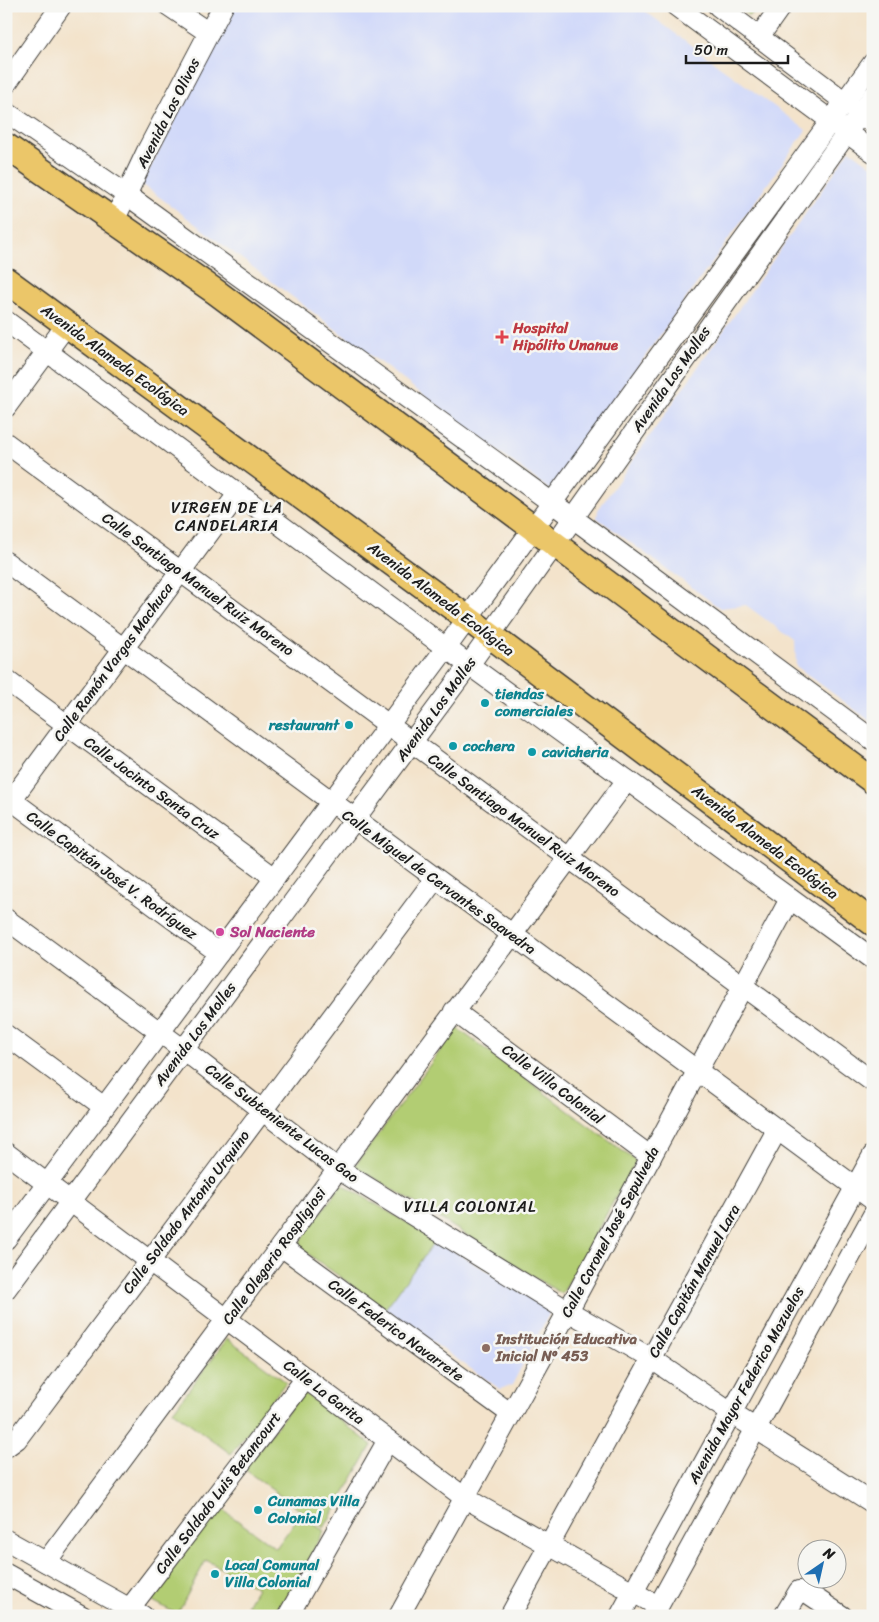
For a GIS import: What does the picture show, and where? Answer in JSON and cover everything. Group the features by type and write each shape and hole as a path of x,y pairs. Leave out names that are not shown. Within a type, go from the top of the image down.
{"main road":[{"path":"6,146 216,292 873,781"},
{"name":"Avenida Alameda Ecológica","path":"6,280 490,635 873,923"}],"street":[{"path":"6,84 61,6"},
{"path":"169,6 209,33"},
{"name":"Avenida Los Olivos","path":"114,221 147,151 223,6"},
{"path":"718,6 859,112"},
{"path":"759,36 781,6"},
{"path":"687,10 873,152"},
{"name":"Avenida Los Molles","path":"859,112 873,64"},
{"name":"Avenida Los Molles","path":"6,1289 490,635 859,112 873,96"},
{"path":"6,112 127,195 573,518 873,740"},
{"name":"Avenida Los Molles","path":"6,1239 446,648 830,121 859,112"},
{"name":"Avenida Alameda Ecológica","path":"6,321 468,665 873,959"},
{"path":"6,407 67,324"},
{"name":"Calle Santiago Manuel Ruiz Moreno","path":"6,443 873,1082"},
{"name":"Calle Ramón Vargas Machuca","path":"8,801 67,725 238,494"},
{"name":"Calle Miguel de Cervantes Saavedra","path":"6,562 354,820 873,1200"},
{"name":"Calle Jacinto Santa Cruz","path":"6,680 274,878"},
{"name":"Calle Olegario Rospligiosi","path":"46,1562 627,780"},
{"name":"Calle Capitán José V. Rodríguez","path":"8,801 219,954"},
{"name":"Calle Soldado Antonio Urquino","path":"6,1447 17,1439 435,879"},
{"name":"Calle Coronel José Sepulveda","path":"399,1616 512,1414 790,899"},
{"name":"Calle Subteniente Lucas Gao","path":"6,919 160,1032 338,1168 568,1311 652,1359 731,1413 873,1503"},
{"name":"Calle Villa Colonial","path":"454,1012 650,1157"},
{"path":"6,1035 104,1107"},
{"name":"Calle Capitán Manuel Lara","path":"510,1616 777,1130"},
{"name":"Calle La Garita","path":"6,1153 465,1498 633,1592 656,1611"},
{"name":"Avenida Mayor Federico Mazuelos","path":"620,1616 873,1155"},
{"name":"Avenida Mayor Federico Mazuelos","path":"656,1611 873,1215"},
{"name":"Calle Federico Navarrete","path":"281,1246 512,1414"},
{"name":"Calle Soldado Luis Betancourt","path":"137,1612 306,1378"},
{"path":"288,1616 388,1440"},
{"path":"6,1540 137,1612"},
{"path":"6,1574 82,1616"},
{"path":"784,1616 799,1590 806,1592 842,1616"}],"shaded area":[{"name":"Hospital Hipólito Unanue","path":"233,6 638,6 806,130 550,490 142,184"},
{"path":"850,150 873,167 873,723 796,666 795,641 746,605 720,608 597,518 598,510"},
{"name":"Institución Educativa Inicial Nº 453","path":"436,1240 551,1310 512,1385 500,1389 385,1309"}],"green space":[{"path":"737,6 757,6 751,15 748,15"},
{"path":"457,1028 636,1161 562,1294 355,1166"},
{"path":"342,1184 436,1240 385,1309 297,1246"},
{"path":"227,1339 286,1382 231,1454 173,1411"},
{"path":"303,1392 372,1445 324,1528 244,1469"},
{"path":"216,1505 276,1548 300,1515 324,1531 277,1616 266,1616 247,1605 257,1588 206,1560 177,1614 151,1600"}],"place":[{"name":"Hospital Hipólito Unanue","path":"502,337"},
{"name":"tiendas comerciales","path":"485,703"},
{"name":"restaurant","path":"349,725"},
{"name":"cochera","path":"453,746"},
{"name":"cavicheria","path":"532,752"},
{"name":"Sol Naciente","path":"220,932"},
{"name":"Institución Educativa Inicial Nº 453","path":"486,1348"},
{"name":"Cunamas Villa Colonial","path":"258,1510"},
{"name":"Local Comunal Villa Colonial","path":"215,1574"}],"district":[{"name":"VIRGEN DE LA CANDELARIA","path":"227,516"},
{"name":"VILLA COLONIAL","path":"470,1206"}]}
